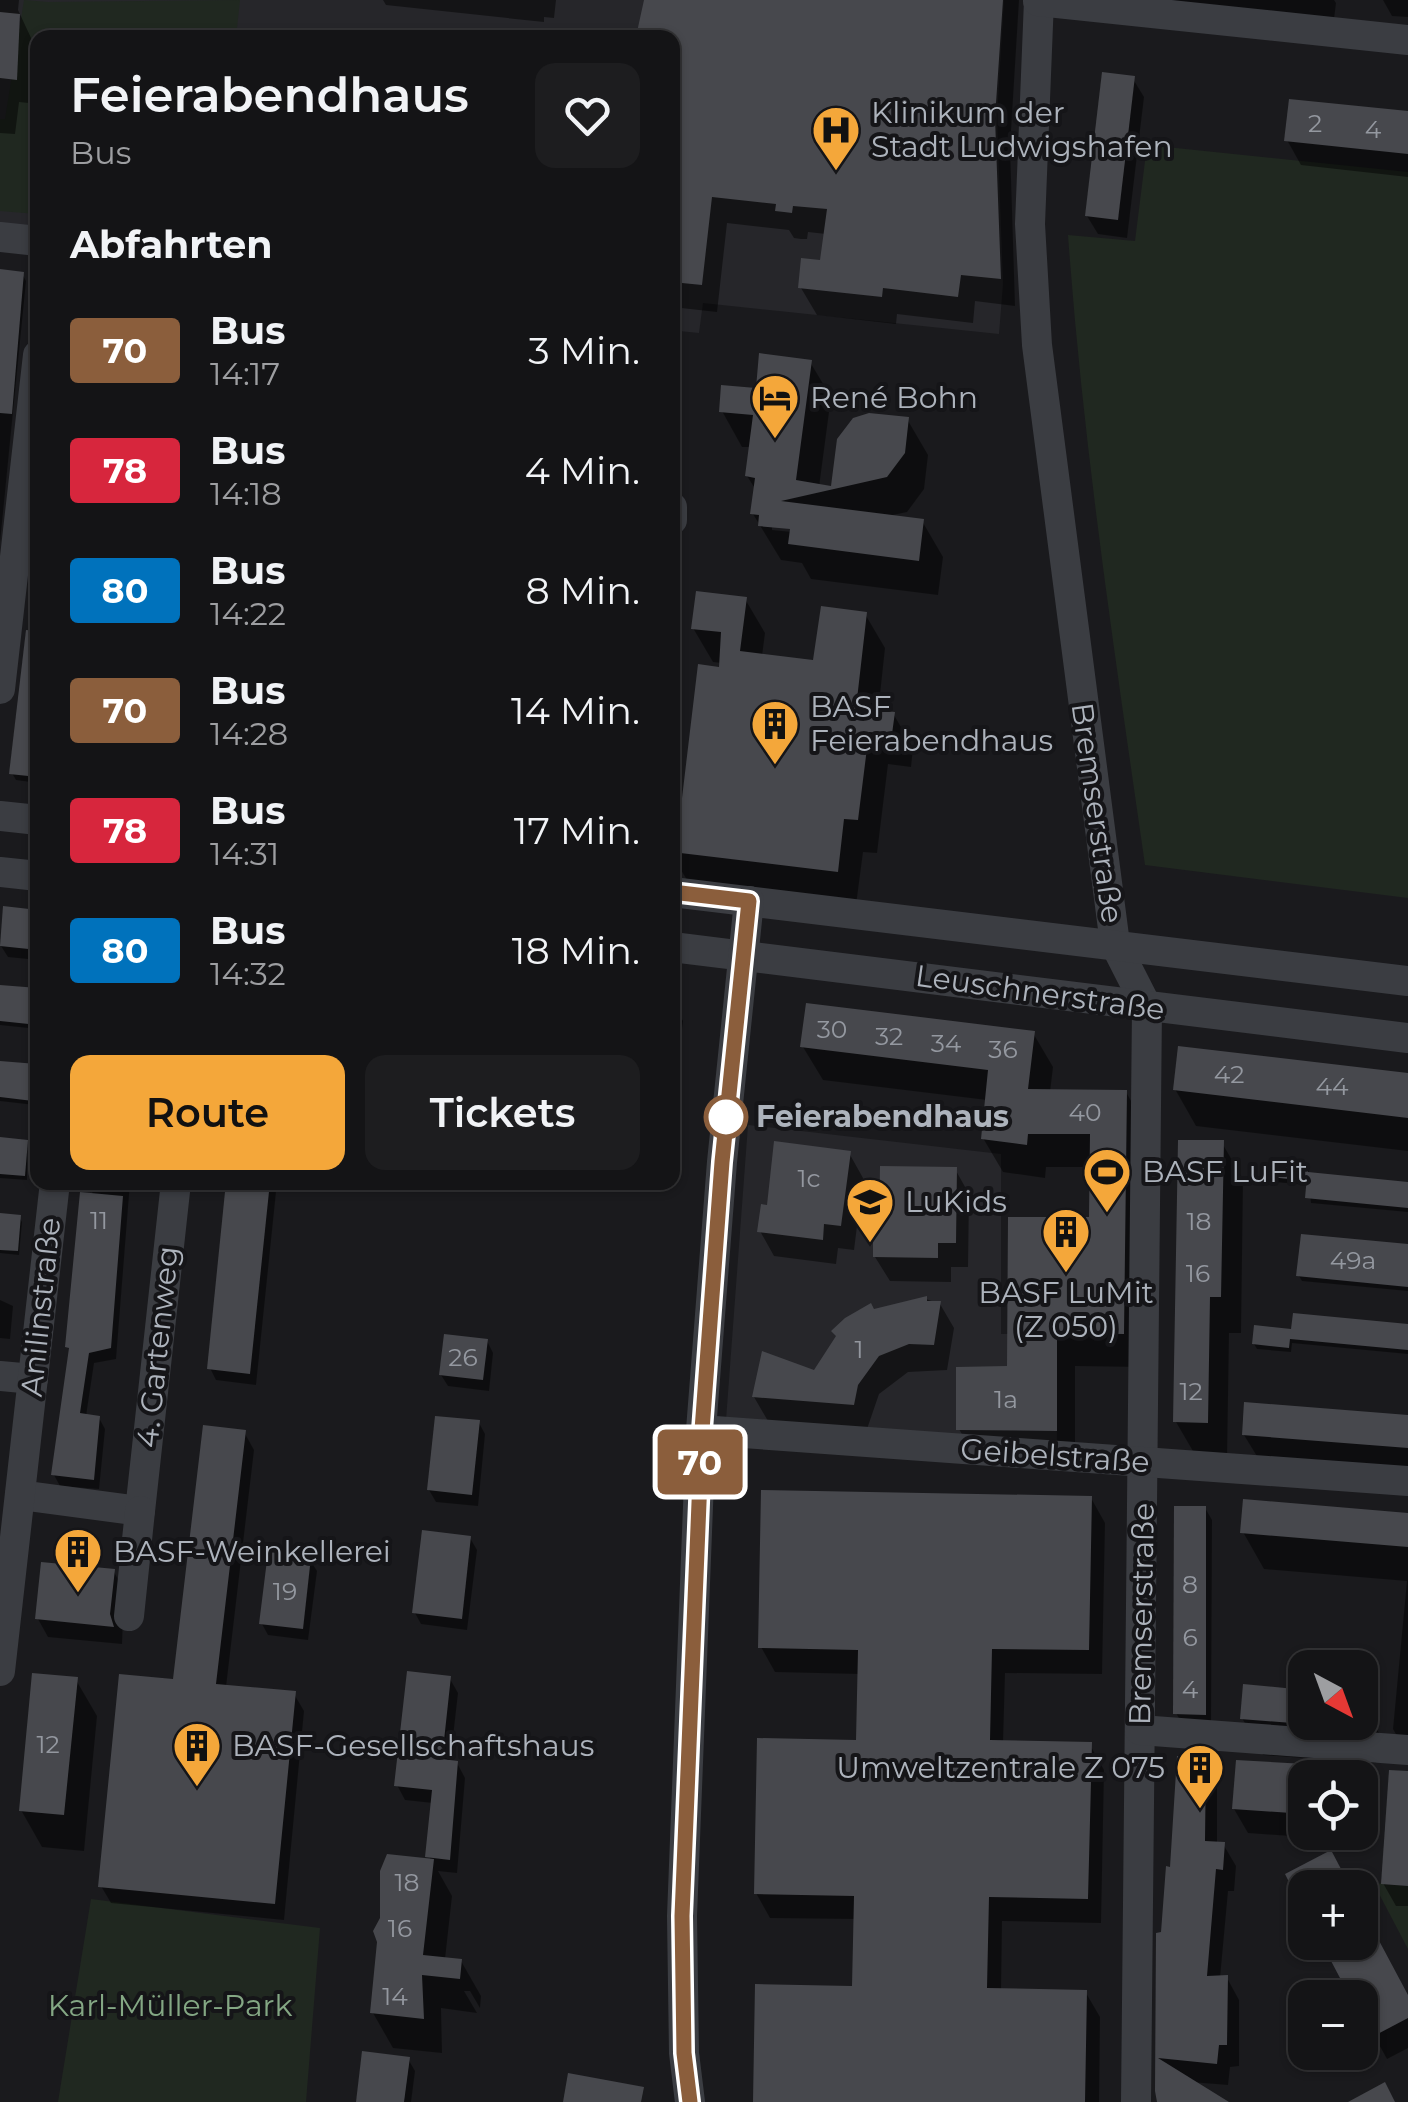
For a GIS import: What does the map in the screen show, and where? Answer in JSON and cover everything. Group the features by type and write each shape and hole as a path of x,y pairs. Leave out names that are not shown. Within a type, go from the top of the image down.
{"street":[{"path":"1038,0 1408,40"},
{"name":"Bremserstraße","path":"1038,0 1030,208 1038,345 1115,944 1147,1008 1136,2102"},
{"path":"0,237 30,240"},
{"path":"0,689 30,426"},
{"path":"0,816 30,819"},
{"path":"0,872 30,875"},
{"name":"Leuschnerstraße","path":"680,893 1408,981"},
{"path":"690,2102 684,2053 682,1916 702,1430 749,901"},
{"name":"Leuschnerstraße","path":"680,949 1408,1038"},
{"name":"Anilinstraße","path":"0,1671 54,1190"},
{"name":"4. Gartenweg","path":"129,1616 175,1190"},
{"path":"0,1376 33,1379"},
{"name":"Geibelstraße","path":"702,1430 1408,1481"},
{"path":"20,1495 140,1510"},
{"path":"1140,1730 1408,1750"}],"shaded area":[{"name":"Klinikum der Stadt Ludwigshafen","path":"0,0 1004,0 997,117 1003,284 999,334 703,303 699,333 680,331 680,30 30,30 30,231 0,229"},
{"name":"LuKids","path":"748,1125 1001,1154 1001,1334 1056,1333 1057,1443 726,1420"}],"green space":[{"path":"24,0 240,0 237,30 30,30 30,213 0,211 0,119 5,119"},
{"path":"1147,145 1408,172 1408,898 1145,865 1091,472 1068,235 1135,241"},
{"path":"1378,1883 1408,1886 1408,1949 1378,1892"},
{"name":"Karl-Müller-Park","path":"91,1899 320,1928 306,2102 58,2102"}],"building":[{"name":"Klinikum der Stadt Ludwigshafen","path":"644,0 1003,0 995,118 1001,279 961,275 958,297 883,288 882,297 798,288 801,258 820,260 827,209 793,206 792,213 775,211 776,204 712,197 702,285 680,283 680,30 637,30"},
{"path":"0,12 20,14 17,80 0,78"},
{"path":"1102,72 1135,76 1118,220 1085,216"},
{"path":"1289,99 1408,111 1408,154 1284,141"},
{"path":"0,269 24,272 12,414 0,413"},
{"path":"759,353 812,360 796,480 831,486 837,439 853,418 869,413 909,417 905,453 887,477 781,501 924,519 919,561 788,544 790,529 758,526 759,515 750,514 755,478 745,476 753,415 719,412 721,385 756,388"},
{"name":"BASF Feierabendhaus","path":"696,591 747,597 740,651 813,660 821,606 867,612 856,708 895,712 892,734 869,732 858,820 844,819 838,872 680,853 680,798 698,664 719,667 721,632 691,629"},
{"path":"26,630 30,630 30,776 9,774"},
{"path":"3,906 30,909 30,949 0,946"},
{"path":"0,985 30,987 30,1024 0,1021"},
{"path":"806,1003 1035,1031 1028,1089 1127,1090 1124,1334 1057,1333 1057,1431 956,1430 956,1367 1007,1366 1008,1217 1089,1217 1090,1134 1028,1134 1027,1145 981,1139 988,1070 800,1047"},
{"path":"1178,1046 1408,1073 1408,1118 1173,1090"},
{"path":"0,1061 30,1063 30,1101 0,1097"},
{"path":"0,1137 28,1140 25,1176 0,1174"},
{"path":"1178,1140 1224,1140 1221,1297 1210,1297 1208,1423 1173,1422"},
{"path":"774,1141 851,1151 841,1226 824,1224 823,1240 757,1232 761,1204 767,1205"},
{"path":"1272,1159 1309,1163 1308,1172 1408,1182 1408,1208 1305,1198 1307,1181 1270,1177"},
{"path":"880,1166 957,1167 956,1243 938,1243 938,1258 873,1257 873,1231 879,1231"},
{"path":"225,1190 269,1190 250,1374 207,1369"},
{"path":"80,1192 123,1196 111,1348 89,1353 80,1413 100,1416 94,1480 51,1475 69,1348 65,1347"},
{"path":"0,1213 21,1215 18,1251 0,1250"},
{"path":"1301,1234 1408,1244 1408,1287 1296,1276"},
{"path":"927,1296 927,1301 941,1301 934,1345 909,1344 879,1356 858,1385 854,1405 752,1397 762,1351 814,1370 836,1336 831,1331 845,1318 871,1303 874,1309"},
{"path":"1293,1313 1408,1324 1408,1350 1290,1339 1289,1348 1252,1344 1254,1325 1291,1329"},
{"path":"444,1334 488,1339 483,1380 439,1375"},
{"path":"1244,1402 1408,1415 1408,1448 1242,1435"},
{"path":"435,1416 480,1420 472,1495 427,1490"},
{"name":"BASF-Gesellschaftshaus","path":"203,1425 246,1430 216,1684 296,1691 275,1904 98,1887 119,1674 173,1679"},
{"path":"761,1490 1092,1496 1089,1650 992,1649 990,1740 1092,1742 1088,1899 989,1897 987,1988 1087,1990 1085,2102 753,2102 755,1984 852,1986 854,1896 754,1894 757,1738 856,1740 858,1650 758,1648"},
{"path":"1243,1499 1408,1513 1408,1547 1240,1533"},
{"path":"1174,1506 1206,1506 1206,1715 1173,1714"},
{"path":"422,1530 471,1536 462,1619 412,1613"},
{"path":"268,1552 311,1557 303,1629 259,1624"},
{"name":"BASF-Weinkellerei","path":"41,1562 115,1569 110,1614 114,1627 35,1619"},
{"path":"407,1671 451,1676 442,1759 458,1761 450,1860 425,1857 432,1790 394,1786"},
{"path":"32,1673 78,1677 64,1815 19,1811"},
{"path":"1243,1684 1288,1688 1288,1723 1240,1719"},
{"path":"1177,1756 1206,1758 1205,1841 1225,1842 1223,1870 1216,1869 1207,1976 1228,1975 1227,2045 1219,2045 1217,2064 1158,2058 1229,2102 1157,2102 1155,2091 1156,1933 1161,1932 1166,1866 1170,1867"},
{"path":"1236,1760 1288,1763 1288,1813 1232,1809"},
{"path":"1389,1770 1408,1771 1408,1886 1381,1884"},
{"path":"1331,1850 1342,1870 1293,1870"},
{"path":"387,1854 434,1859 423,1955 462,1959 460,1979 422,1975 424,2019 370,2013 377,1942 373,1931 380,1918 380,1871"},
{"path":"1378,1939 1408,1995 1408,2018 1378,2034 1378,1980 1341,1980 1331,1960 1378,1960"},
{"path":"362,2051 410,2057 404,2102 356,2102"},
{"path":"568,2073 644,2087 641,2102 563,2102"},
{"path":"1385,2082 1395,2102 1348,2102"}],"bus line":[{"name":"70","path":"680,893 749,901 732,1048 702,1430 682,1916 684,2053 690,2102"}],"place":[{"name":"Klinikum der Stadt Ludwigshafen","path":"836,172"},
{"name":"René Bohn","path":"775,440"},
{"name":"BASF Feierabendhaus","path":"775,766"},
{"name":"Feierabendhaus","path":"726,1117"},
{"name":"BASF LuFit","path":"1107,1214"},
{"name":"LuKids","path":"870,1244"},
{"name":"BASF LuMit (Z 050)","path":"1066,1274"},
{"name":"BASF-Weinkellerei","path":"78,1594"},
{"name":"BASF-Gesellschaftshaus","path":"197,1788"},
{"name":"Umweltzentrale Z 075","path":"1200,1810"}]}
